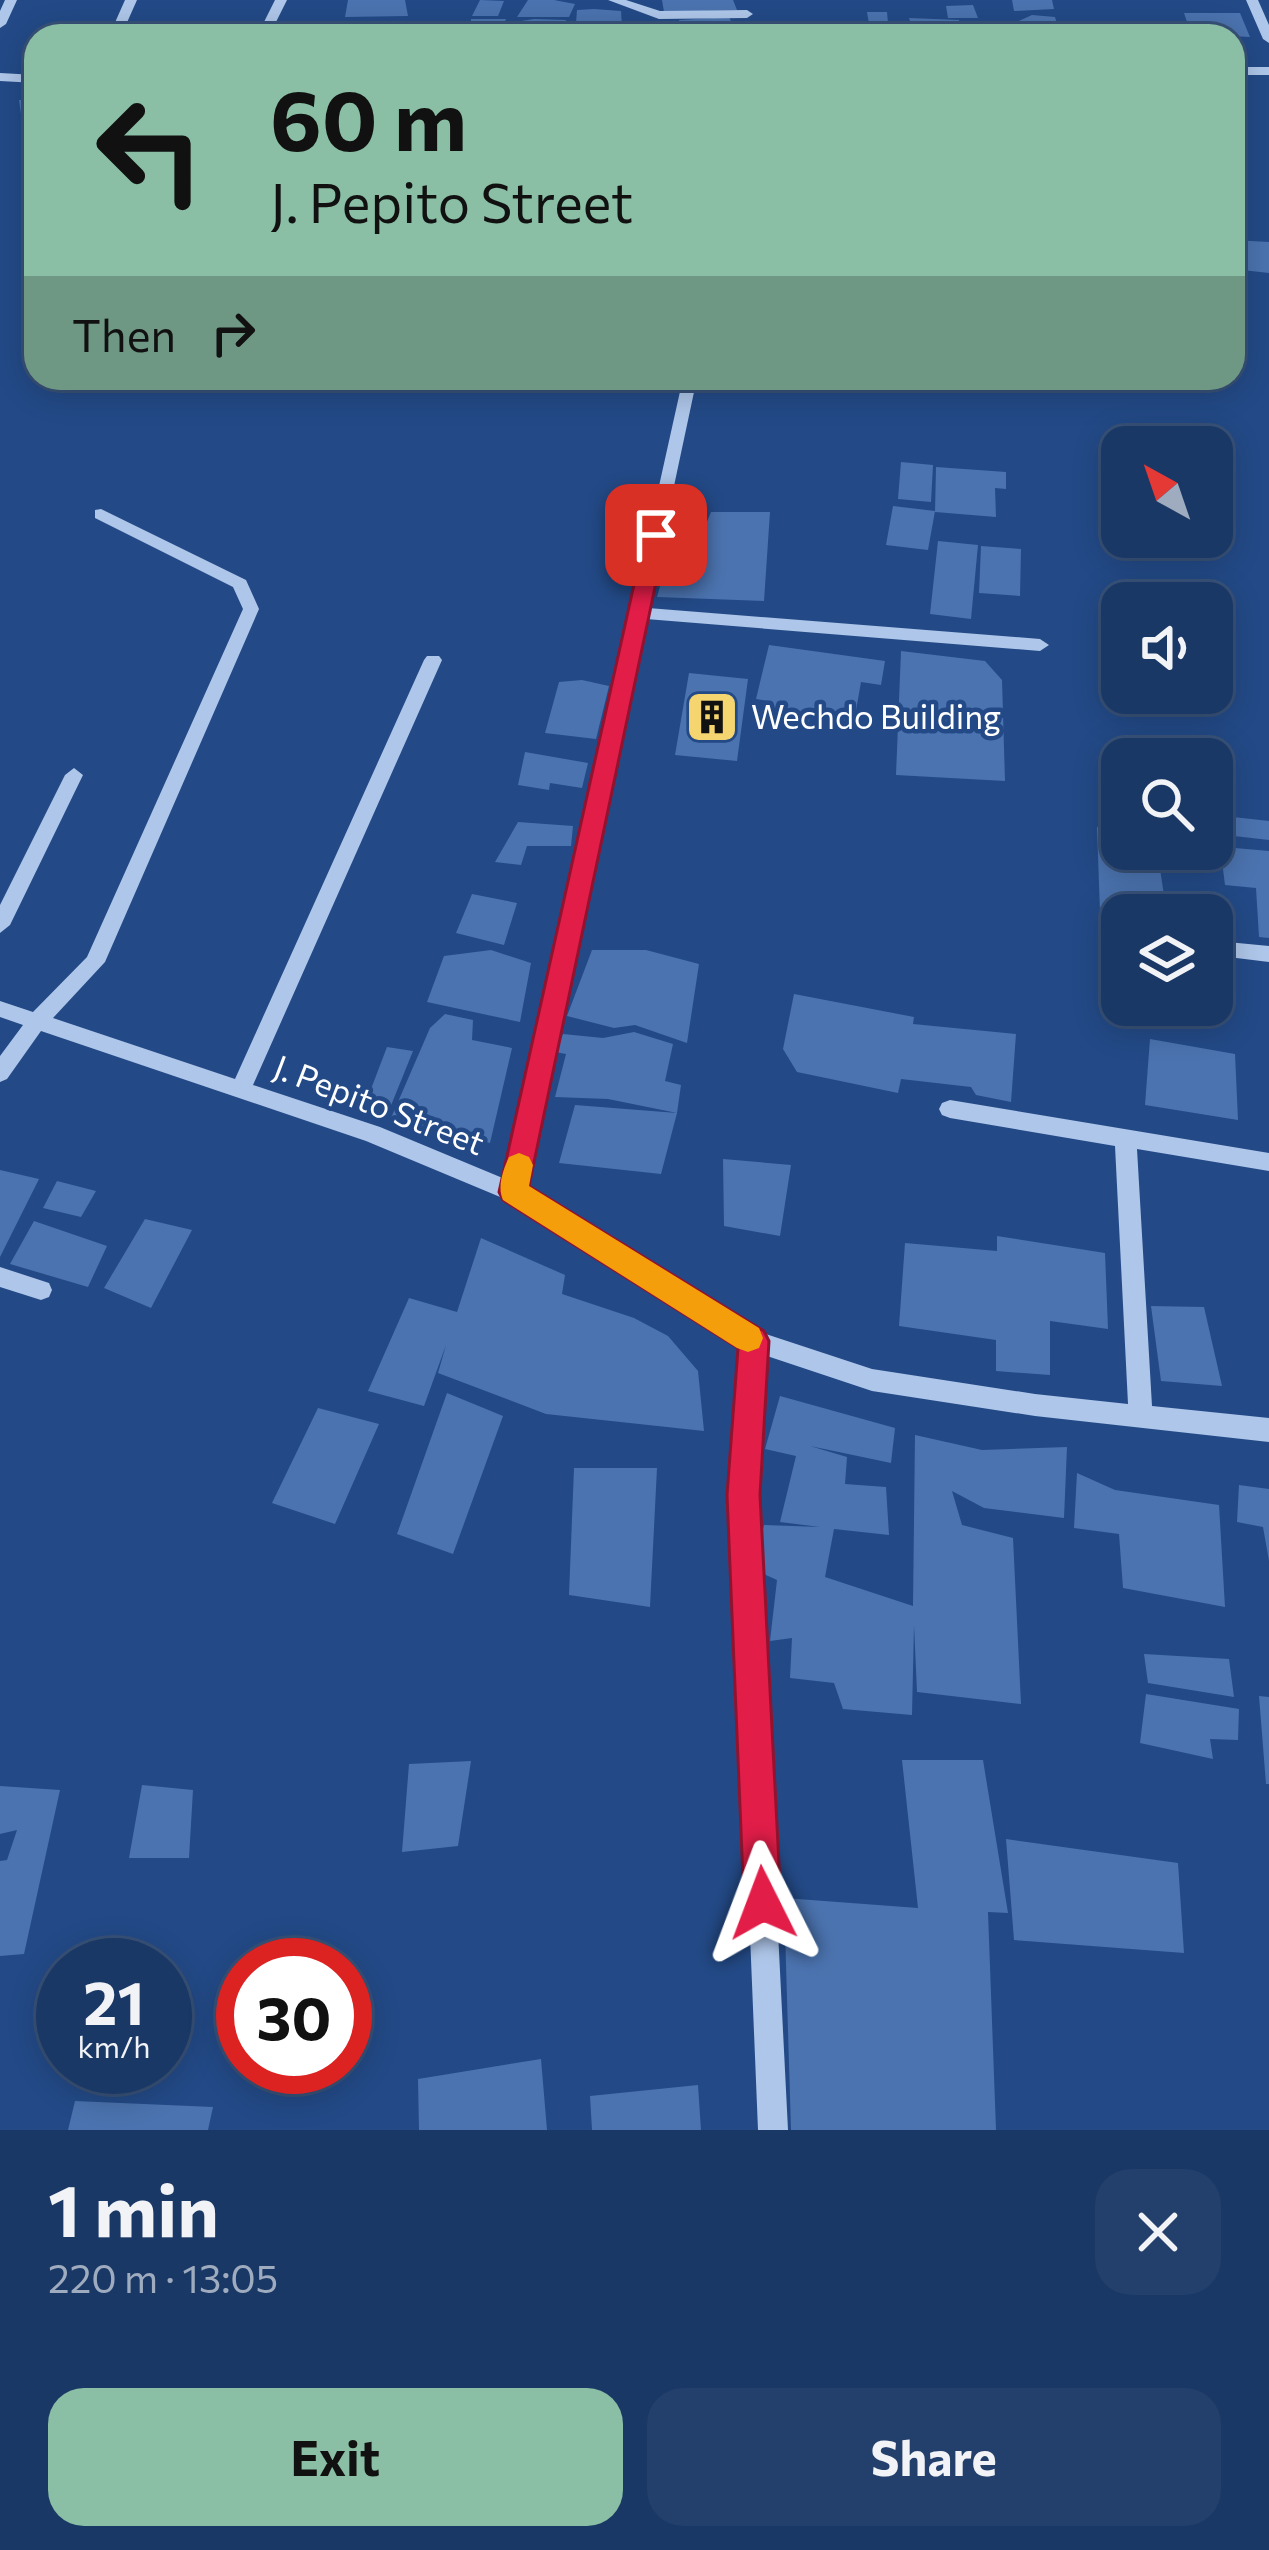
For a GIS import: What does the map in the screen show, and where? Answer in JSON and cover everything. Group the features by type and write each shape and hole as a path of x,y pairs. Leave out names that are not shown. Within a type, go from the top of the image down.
{"street":[{"path":"0,24 11,0"},
{"path":"614,0 659,15 746,7"},
{"path":"1252,0 1269,39"},
{"path":"513,1192 687,390"},
{"path":"0,1073 37,1021 95,962 251,608 240,584 101,514"},
{"path":"639,613 1040,645"},
{"path":"241,1089 433,660"},
{"path":"0,925 74,775"},
{"path":"1233,951 1269,954"},
{"name":"J. Pepito Street","path":"0,1009 372,1134 513,1192 753,1341 872,1380 1034,1405 1269,1430"},
{"path":"950,1109 1269,1162"},
{"path":"1125,1136 1141,1415"},
{"path":"0,1277 40,1290"},
{"path":"753,1341 743,1495 773,2130"}],"building":[{"path":"348,0 405,0 408,16 345,17"},
{"path":"480,0 504,1 498,16 472,16"},
{"path":"528,0 575,4 569,17 517,17"},
{"path":"662,0 733,0 737,10 664,12"},
{"path":"1012,0 1052,0 1054,9 1014,11"},
{"path":"973,5 978,18 948,18 946,6"},
{"path":"577,10 621,11 622,24 576,24"},
{"path":"867,12 887,12 888,23 907,24 869,24"},
{"path":"1184,13 1240,13 1245,24 1188,24"},
{"path":"1032,15 1055,17 1057,24 1012,24"},
{"path":"729,17 732,24 680,24 679,20"},
{"path":"909,18 959,20 960,24 911,24"},
{"path":"471,19 506,19 504,24 471,24"},
{"path":"534,19 566,20 565,24 515,22"},
{"path":"1245,241 1269,242 1269,273 1245,270"},
{"path":"901,462 933,465 931,502 898,499"},
{"path":"936,467 1006,472 1006,489 995,488 996,517 935,512"},
{"path":"893,506 935,511 928,550 886,545"},
{"path":"711,512 770,512 764,601 657,597 675,533 703,531"},
{"path":"938,541 978,545 971,619 930,614"},
{"path":"981,546 1021,549 1020,596 979,593"},
{"path":"769,645 885,661 881,685 861,682 854,722 810,716 808,726 765,720 769,701 756,699"},
{"path":"901,651 985,661 1002,680 1005,781 896,775"},
{"name":"Wechdo Building","path":"689,673 748,679 737,761 675,755"},
{"path":"582,680 609,686 596,739 545,733 559,682"},
{"path":"525,752 588,763 582,788 518,785"},
{"path":"1233,817 1269,821 1269,840 1234,836"},
{"path":"518,822 573,826 571,846 527,846 521,865 495,862"},
{"path":"1097,827 1101,827 1101,870 1160,870 1164,894 1101,894 1100,912"},
{"path":"1233,848 1269,851 1269,938 1259,937 1256,888 1225,885 1223,870 1233,870"},
{"path":"472,894 517,903 504,945 456,933"},
{"path":"491,950 531,963 520,1022 427,1002 444,956"},
{"path":"592,950 646,950 699,964 687,1043 635,1025 614,1028 567,1016"},
{"path":"794,994 914,1017 913,1024 1016,1034 1011,1102 976,1095 971,1087 901,1079 898,1093 797,1072 783,1049"},
{"path":"445,1014 473,1020 472,1040 512,1048 490,1143 391,1118 430,1028"},
{"path":"634,1032 673,1044 665,1081 681,1085 677,1113 608,1099 555,1097 566,1054 555,1052 563,1034 603,1038"},
{"path":"1150,1039 1235,1054 1238,1120 1145,1105"},
{"path":"387,1047 413,1051 390,1108 366,1102"},
{"path":"575,1105 677,1113 661,1174 559,1163"},
{"path":"723,1159 791,1165 780,1236 724,1226"},
{"path":"0,1170 39,1179 0,1257"},
{"path":"57,1181 96,1191 81,1217 43,1208"},
{"path":"145,1219 192,1230 151,1308 104,1288"},
{"path":"34,1221 107,1246 88,1287 10,1264"},
{"path":"997,1236 1105,1253 1108,1329 1050,1321 1050,1375 996,1371 996,1340 899,1326 905,1243 997,1251"},
{"path":"481,1238 565,1275 562,1294 634,1318 668,1336 698,1371 704,1431 546,1414 438,1373 446,1345 424,1406 368,1391 409,1298 457,1312"},
{"path":"1151,1306 1204,1307 1222,1386 1161,1381"},
{"path":"447,1393 503,1416 453,1554 397,1534"},
{"path":"780,1396 895,1428 891,1463 810,1446 847,1457 845,1484 886,1487 889,1535 834,1529 825,1577 913,1606 915,1435 982,1450 1067,1447 1064,1518 984,1508 952,1491 962,1525 1013,1538 1021,1704 917,1692 914,1625 912,1715 843,1709 834,1683 790,1678 792,1638 770,1641 777,1580 753,1569 764,1525 820,1527 780,1522 796,1456 765,1449"},
{"path":"318,1408 379,1424 335,1524 272,1503"},
{"path":"574,1468 657,1468 650,1607 569,1595"},
{"path":"1077,1473 1115,1490 1219,1505 1225,1607 1123,1588 1119,1534 1074,1528"},
{"path":"1239,1485 1269,1489 1269,1561 1263,1527 1237,1522"},
{"path":"1144,1654 1229,1659 1234,1697 1148,1683"},
{"path":"1146,1694 1239,1709 1238,1740 1210,1739 1213,1759 1140,1743"},
{"path":"1259,1696 1269,1697 1269,1784 1266,1784"},
{"path":"902,1760 983,1760 1008,1913 988,1912 996,2130 791,2130 784,1898 918,1908"},
{"path":"471,1761 458,1846 402,1852 409,1764"},
{"path":"142,1785 193,1790 189,1858 129,1858"},
{"path":"0,1786 60,1790 24,1954 0,1956 0,1861 7,1860 17,1830 0,1834"},
{"path":"1006,1839 1178,1863 1184,1953 1014,1940"},
{"path":"541,2059 547,2130 419,2130 418,2079"},
{"path":"698,2085 701,2130 592,2130 590,2096"},
{"path":"75,2101 213,2107 208,2130 68,2130"}],"slow traffic":[{"path":"519,1165 513,1192 748,1338"}],"place":[{"name":"Wechdo Building","path":"712,717"}],"route":[{"path":"656,535 513,1192 753,1341 743,1495 763,1903"}]}
